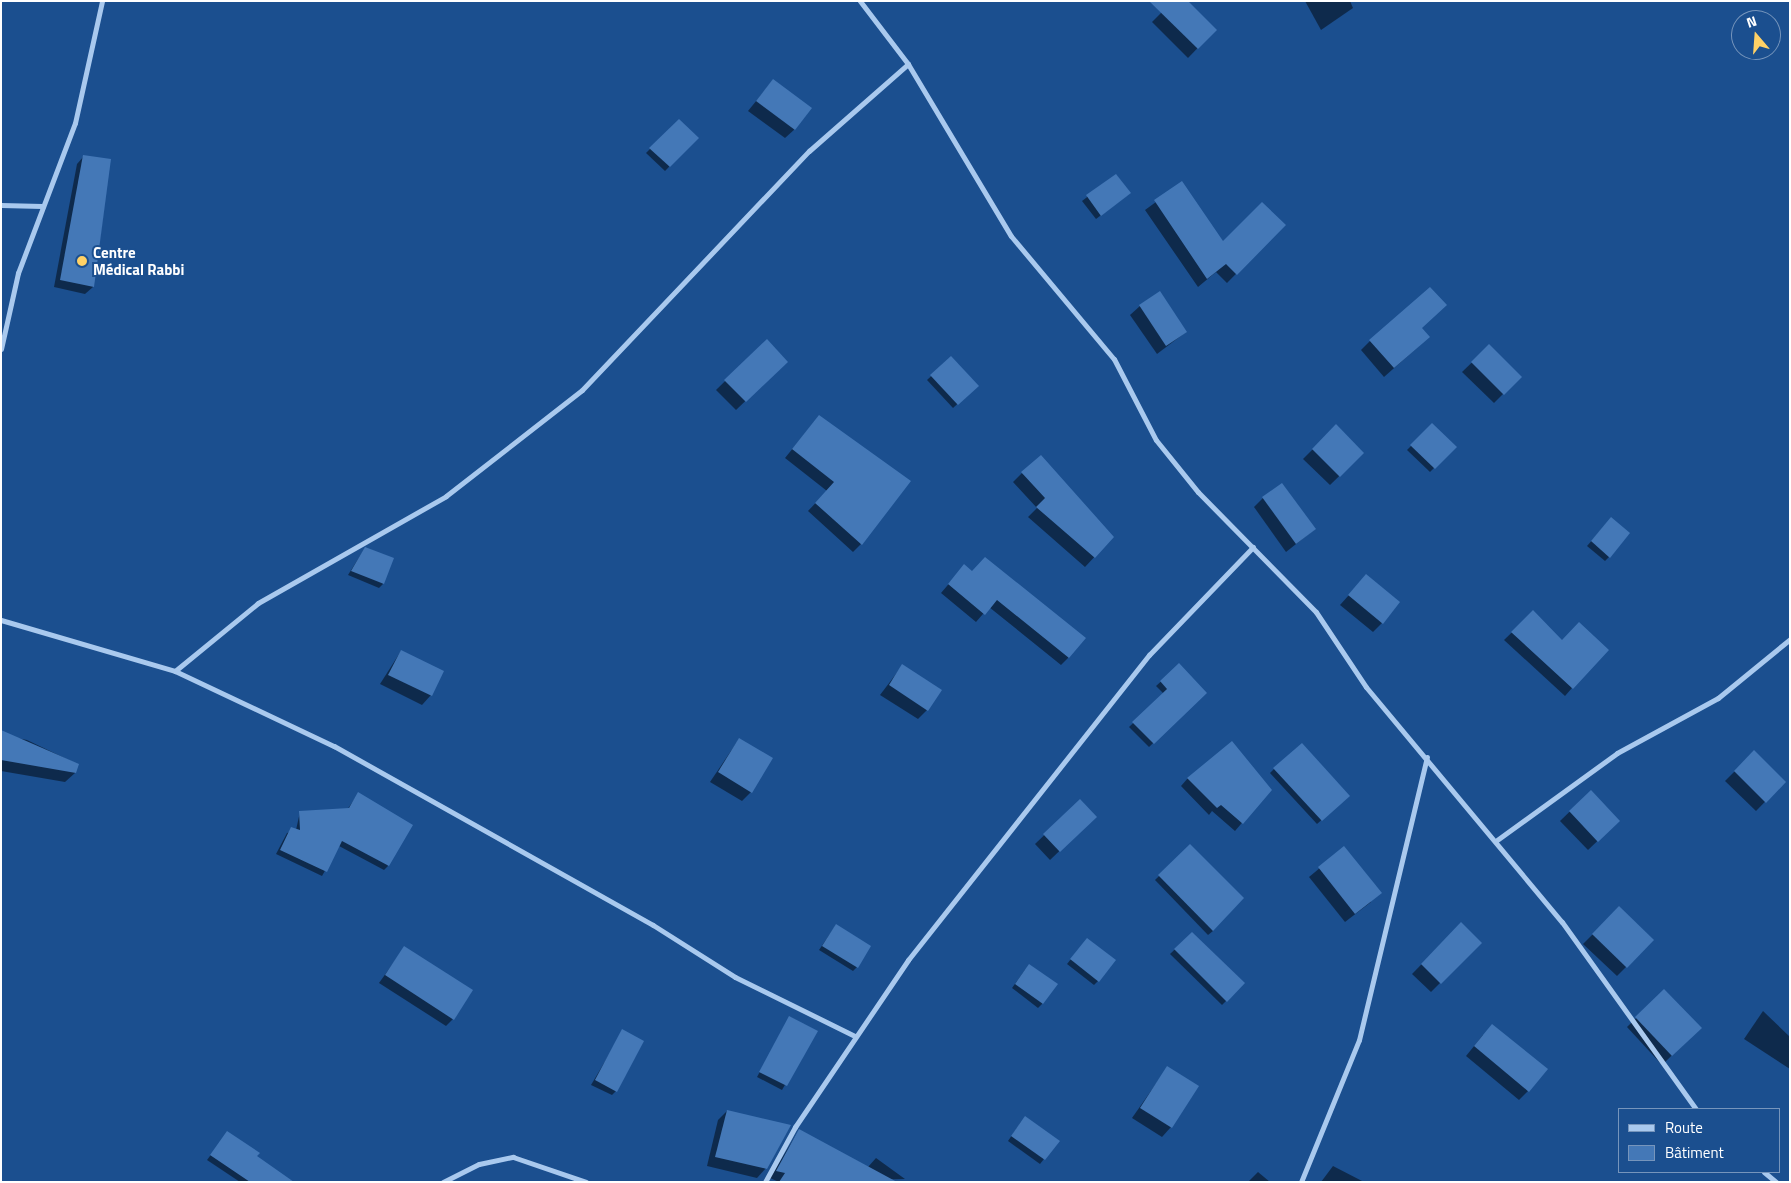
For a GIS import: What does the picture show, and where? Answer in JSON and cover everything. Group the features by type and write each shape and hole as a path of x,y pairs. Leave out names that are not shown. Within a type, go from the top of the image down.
{"street":[{"path":"1,349 18,273 75,123 102,1"},
{"path":"860,1 908,64 1011,236 1114,359 1156,440 1198,492 1316,612 1366,687 1497,840 1695,1108"},
{"path":"175,671 258,603 446,496 582,390 809,151 908,64"},
{"path":"1,205 42,206"},
{"path":"765,1182 795,1126 908,960 1125,686 1253,548"},
{"path":"1,620 175,671 334,746 653,925 735,977 855,1036"},
{"path":"1497,840 1617,753 1718,698 1790,639"},
{"path":"1301,1182 1359,1040 1427,757"},
{"path":"443,1182 479,1164 513,1157 586,1182"},
{"path":"1765,1173 1776,1182"}],"building":[{"path":"1149,1 1188,1 1217,30 1198,49"},
{"path":"773,79 812,108 795,130 756,101"},
{"path":"679,119 699,138 670,167 649,148"},
{"path":"83,155 111,159 94,287 60,280"},
{"path":"1116,174 1131,193 1101,216 1086,195"},
{"path":"1182,181 1223,241 1262,202 1286,225 1237,275 1226,264 1207,279 1154,200"},
{"path":"1430,287 1447,305 1422,328 1430,337 1394,368 1369,340"},
{"path":"1160,291 1187,332 1166,346 1139,305"},
{"path":"767,339 788,362 746,402 724,380"},
{"path":"1489,344 1522,377 1504,395 1471,362"},
{"path":"951,356 979,386 958,405 930,375"},
{"path":"819,415 911,481 862,545 815,503 834,482 792,449"},
{"path":"1432,423 1457,447 1435,469 1410,445"},
{"path":"1336,424 1364,453 1340,477 1312,449"},
{"path":"1041,455 1114,537 1095,558 1036,507 1045,498 1021,472"},
{"path":"1282,483 1316,529 1296,544 1262,497"},
{"path":"1611,517 1630,533 1610,558 1591,541"},
{"path":"365,547 394,558 384,584 351,571"},
{"path":"985,557 1086,638 1069,658 997,600 985,615 948,584 964,564 972,571"},
{"path":"1366,574 1400,602 1383,624 1348,595"},
{"path":"1533,610 1562,640 1579,622 1609,650 1573,689 1511,632"},
{"path":"401,650 444,671 432,696 388,675"},
{"path":"1179,663 1207,693 1154,744 1132,722 1167,689 1160,681"},
{"path":"902,664 942,690 928,711 889,685"},
{"path":"1,730 79,764 76,773 1,760"},
{"path":"739,738 773,758 752,793 718,772"},
{"path":"1232,741 1272,790 1243,824 1221,805 1217,808 1187,778"},
{"path":"1302,743 1350,796 1322,821 1273,768"},
{"path":"1754,750 1786,782 1766,803 1734,771"},
{"path":"1591,790 1620,821 1598,842 1569,811"},
{"path":"358,792 413,825 389,866 342,841 327,872 280,850 291,827 300,830 299,811 349,808"},
{"path":"1080,799 1097,817 1060,852 1043,834"},
{"path":"1190,844 1244,898 1213,931 1158,875"},
{"path":"1344,846 1382,893 1355,914 1318,867"},
{"path":"1619,906 1654,940 1627,968 1592,934"},
{"path":"1461,922 1482,943 1441,984 1421,964"},
{"path":"836,924 871,946 858,968 822,946"},
{"path":"1192,932 1245,983 1227,1002 1174,949"},
{"path":"1087,938 1116,960 1099,982 1070,959"},
{"path":"404,946 473,990 454,1020 385,975"},
{"path":"1029,964 1058,984 1043,1004 1015,984"},
{"path":"1664,989 1702,1028 1672,1056 1635,1017"},
{"path":"789,1016 818,1031 787,1086 759,1072"},
{"path":"1492,1024 1548,1069 1529,1092 1474,1046"},
{"path":"622,1029 644,1041 617,1092 595,1080"},
{"path":"1167,1066 1199,1086 1172,1128 1140,1108"},
{"path":"727,1110 791,1125 767,1169 715,1157"},
{"path":"1025,1116 1060,1141 1045,1160 1011,1136"},
{"path":"799,1129 897,1182 779,1182 785,1173 776,1171"},
{"path":"227,1131 260,1153 257,1156 294,1182 250,1182 210,1155"}],"place":[{"name":"Centre Médical Rabbi","path":"82,261"}]}
